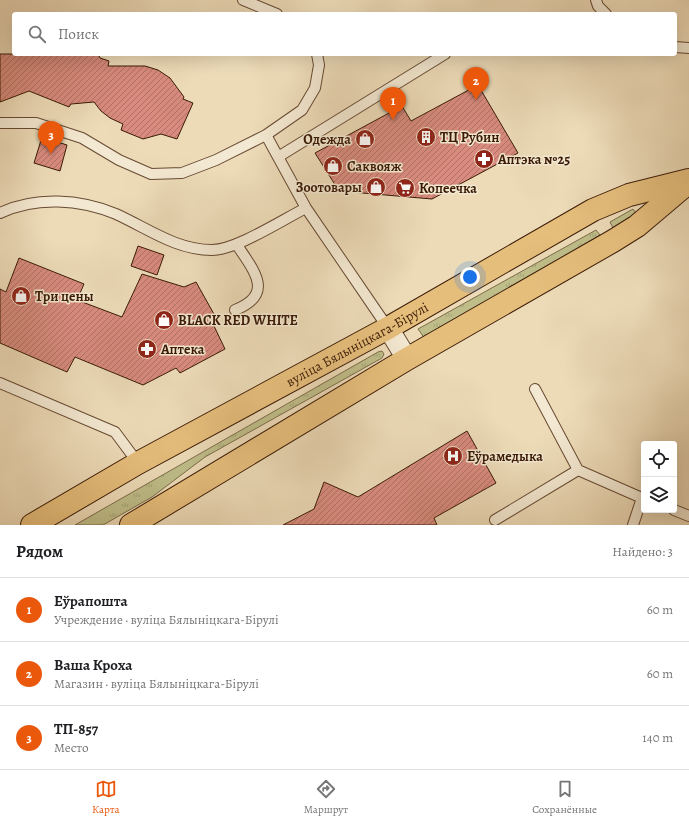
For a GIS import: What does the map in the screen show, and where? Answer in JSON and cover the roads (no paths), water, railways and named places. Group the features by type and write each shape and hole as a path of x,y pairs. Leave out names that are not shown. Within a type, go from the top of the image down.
{"main road":[{"name":"вуліца Бялыніцкага-Бірулі","path":"32,525 138,463 388,328 593,210 629,195 689,181"},
{"name":"вуліца Бялыніцкага-Бірулі","path":"131,525 407,359 613,242 637,226 689,181"}],"street":[{"path":"388,328 407,359"}],"lane":[{"path":"243,0 272,12"},
{"path":"596,0 598,6 604,12"},
{"path":"677,47 689,48"},
{"path":"0,122 36,123 82,138 119,160 151,174 182,173 216,160 266,135 302,110 315,88 320,65 318,56"},
{"path":"278,157 442,56"},
{"path":"266,135 306,208 388,328"},
{"path":"0,213 41,201 76,203 115,214 150,232 186,247 212,250 237,245 306,208"},
{"path":"235,310 248,304 256,296 259,286 254,270 237,245"},
{"path":"0,383 115,432 138,463"},
{"path":"535,389 578,470 641,497"},
{"path":"494,520 578,470"},
{"path":"633,525 641,503"},
{"path":"677,511 689,516"}],"place":[{"name":"Ваша Кроха","path":"476,100"},
{"name":"Еўрапошта","path":"393,120"},
{"name":"ТЦ Рубин","path":"426,137"},
{"name":"Одежда","path":"365,139"},
{"name":"ТП-857","path":"51,154"},
{"name":"Аптэка №25","path":"484,159"},
{"name":"Саквояж","path":"333,166"},
{"name":"Зоотовары","path":"376,187"},
{"name":"Копеечка","path":"405,188"},
{"name":"Три цены","path":"21,296"},
{"name":"BLACK RED WHITE","path":"164,320"},
{"name":"Аптека","path":"147,349"},
{"name":"Еўрамедыка","path":"453,456"}]}
